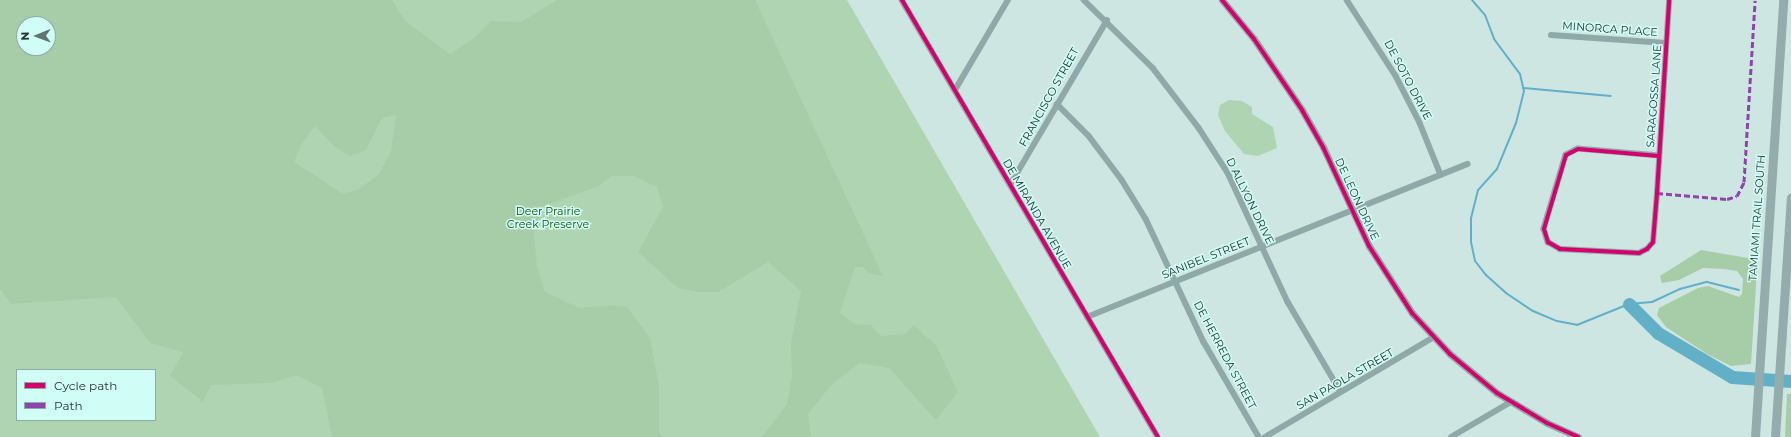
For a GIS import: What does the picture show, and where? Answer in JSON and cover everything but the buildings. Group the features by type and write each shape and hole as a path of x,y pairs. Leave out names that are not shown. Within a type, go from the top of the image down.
{"main road":[{"name":"TAMIAMI TRAIL SOUTH","path":"1755,437 1783,0"},
{"path":"1776,437 1789,252 1791,198"}],"street":[{"name":"DE MIRANDA AVENUE","path":"902,0 1158,437"},
{"path":"955,90 1008,0"},
{"name":"D ALLYON DRIVE","path":"1084,0 1107,20 1153,68 1199,128 1228,173 1288,302 1342,392"},
{"name":"DE LEON DRIVE","path":"1222,0 1254,39 1302,110 1388,279 1412,313 1434,337 1473,374 1511,402 1578,437"},
{"name":"DE SOTO DRIVE","path":"1347,0 1396,76 1420,123 1441,175"},
{"name":"SARAGOSSA LANE","path":"1659,156 1578,149 1566,155 1544,229 1548,242 1560,249 1639,253 1648,249 1653,242 1655,217 1659,156 1666,43 1669,0"},
{"name":"FRANCISCO STREET","path":"1010,185 1107,20"},
{"name":"MINORCA PLACE","path":"1552,35 1666,43"},
{"name":"DE HERREDA STREET","path":"1057,104 1089,136 1122,180 1146,219 1204,342 1259,437"},
{"name":"SANIBEL STREET","path":"1087,317 1467,164"},
{"name":"SAN PAOLA STREET","path":"1265,437 1434,337"},
{"path":"1451,437 1511,402"}],"green space":[{"name":"Deer Prairie Creek Preserve","path":"0,0 847,0 1100,437 0,437"},
{"name":"Deer Prairie Creek Preserve","path":"0,0 392,0 405,21 450,54 474,38 491,21 521,22 557,0 755,0 883,276 868,273 863,267 855,267 840,313 855,324 871,325 881,336 906,334 913,325 936,345 958,392 936,420 889,368 860,363 833,383 808,414 811,437 762,437 787,404 792,376 791,342 801,291 768,262 718,292 698,292 678,288 638,252 663,207 657,187 633,176 611,176 599,186 543,206 534,234 537,267 545,292 580,308 612,305 627,307 650,338 659,387 659,432 663,437 332,437 322,388 296,375 272,383 211,385 203,402 170,376 183,352 150,343 116,297 11,304 0,289","holes":["396,115 391,151 379,174 359,189 343,194 294,162 301,145 315,126 336,148 350,156 366,150 382,118"]},
{"path":"1229,100 1242,101 1252,107 1252,114 1273,127 1277,148 1258,156 1244,154 1225,131 1218,115 1220,105"},
{"path":"1701,250 1748,258 1757,270 1751,364 1731,366 1707,354 1666,327 1657,315 1659,308 1698,288 1708,286 1739,297 1742,294 1743,279 1737,271 1724,269 1703,268 1679,280 1662,283 1660,276"},
{"path":"1787,394 1791,394 1791,437 1785,437"}],"waterway":[{"path":"1472,0 1485,15 1494,39 1520,74 1524,91 1516,123 1497,169 1478,190 1471,218 1471,242 1475,261 1486,275 1506,293 1533,311 1557,321 1577,325 1629,304 1652,302 1680,289 1707,282 1739,290"},
{"path":"1523,88 1611,96"},
{"path":"1629,304 1658,333 1732,377 1791,381"}],"marked path":[{"path":"1657,193 1727,199 1737,196 1744,182 1755,0"}],"cycle path":[{"path":"902,0 1158,437"},
{"path":"1222,0 1254,39 1302,110 1323,147 1369,246 1412,313 1450,354 1497,393 1547,423 1578,437"},
{"path":"1659,156 1578,149 1566,155 1544,229 1548,242 1560,249 1639,253 1647,249 1653,242 1657,193 1669,0"}]}
